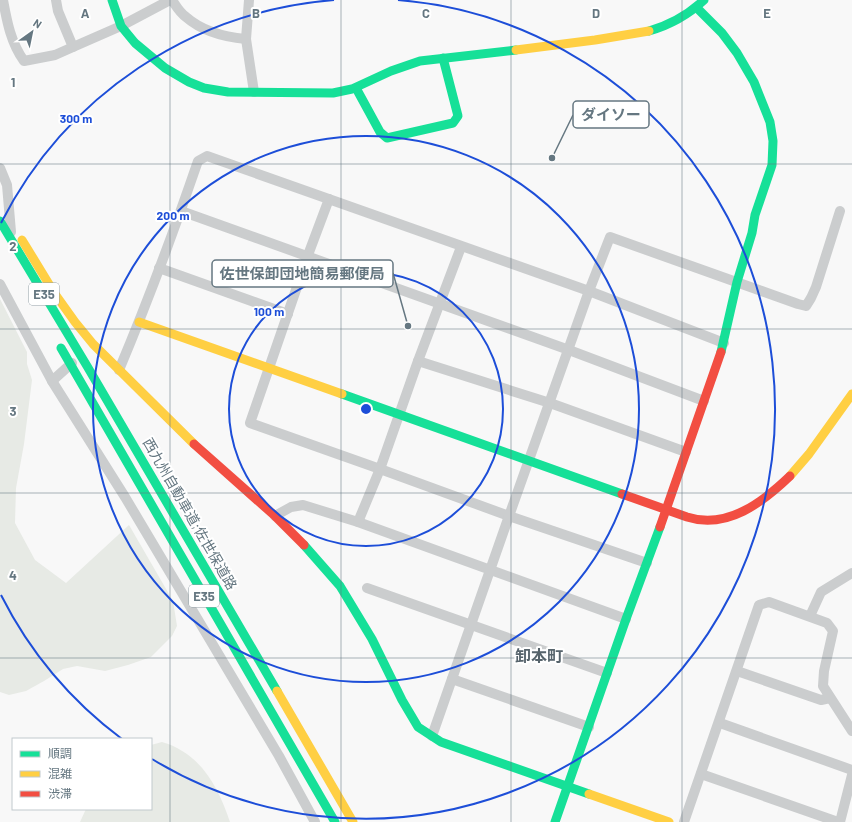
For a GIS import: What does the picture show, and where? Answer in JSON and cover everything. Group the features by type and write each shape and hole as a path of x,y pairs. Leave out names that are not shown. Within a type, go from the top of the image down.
{"main road":[{"path":"112,0 121,26 135,43 165,68 189,82 214,90 333,94 356,88 404,66 420,61 554,46 646,32 667,25 697,8 704,0"},
{"path":"555,822 626,619 667,510 724,343 737,282 752,233 755,215 772,165 773,140 770,122 754,82 737,53 722,33 697,8"},
{"path":"356,88 380,132 387,138 453,123 458,116 443,58"},
{"name":"西九州自動車道;佐世保道路","path":"0,221 87,366 353,822"},
{"path":"0,237 11,232 22,240 55,294 93,344 186,437 275,516 309,549 340,586 372,639 402,700 418,726 441,742 669,822"},
{"path":"140,322 689,518 706,521 725,519 745,511 766,499 784,483 800,465 825,433 852,394"},
{"name":"西九州自動車道;佐世保道路","path":"54,337 336,822"}],"street":[{"path":"4,0 7,23 17,52 24,61 55,55 121,26 171,0 185,17 201,28 225,37 246,40"},
{"path":"56,0 58,11 73,47"},
{"path":"249,0 246,40 254,92"},
{"path":"119,370 140,322 198,160 207,156 589,292 724,343"},
{"path":"0,168 7,185 11,232"},
{"path":"330,199 308,255 250,423 509,516 647,563"},
{"path":"181,211 308,255 704,401"},
{"path":"432,736 509,516 610,237 806,306 816,287 840,211"},
{"path":"358,522 380,469 418,361 461,247"},
{"path":"159,268 288,314"},
{"path":"0,284 52,381 125,497 279,756 315,822"},
{"path":"52,381 93,344"},
{"path":"418,361 550,403 686,452"},
{"path":"275,516 291,507 303,505 358,522 626,619"},
{"path":"810,616 821,592 852,573"},
{"path":"367,588 607,673"},
{"path":"684,822 720,723 759,606 769,602 827,622 833,631 824,671 823,686 852,731"},
{"path":"737,671 821,700 830,698"},
{"path":"452,679 588,727"},
{"path":"720,723 852,770"},
{"path":"701,774 839,822 850,790 852,775"}],"shaded area":[{"path":"0,299 27,352 27,364 32,380 24,444 16,488 15,523 35,560 66,583 129,525 173,601 177,626 172,636 151,657 105,671 77,666 63,669 26,691 9,695 0,692"},
{"path":"162,742 175,747 187,754 197,763 206,773 220,796 230,822 80,822 86,810 152,810 152,745"}],"traffic: fast":[{"path":"112,0 121,26 135,43 165,68 189,82 204,88 228,92 333,93 352,89 391,71 420,61 516,50"},
{"path":"649,31 678,19 704,0"},
{"path":"697,8 722,33 737,53 754,82 770,122 773,141 772,165 755,215 752,233 737,282 721,352"},
{"path":"356,88 380,132 387,138 453,123 458,116 443,58"},
{"path":"0,221 87,366 277,691"},
{"path":"61,348 335,822"},
{"path":"342,394 622,494"},
{"path":"555,822 660,527"},
{"path":"304,545 340,586 372,639 402,700 418,727 441,742 589,794"}],"traffic: slow":[{"path":"516,50 595,40 649,31"},
{"path":"22,240 55,294 93,344 194,444"},
{"path":"139,322 342,394"},
{"path":"790,476 809,454 852,394"},
{"path":"277,691 353,822"},
{"path":"589,794 669,822"}],"traffic: jam":[{"path":"660,527 721,352"},
{"path":"194,444 275,516 304,545"},
{"path":"622,494 687,517 702,520 716,520 730,517 756,504 790,476"}],"place":[{"name":"ダイソー","path":"552,158"},
{"name":"佐世保卸団地簡易郵便局","path":"408,326"}],"district":[{"name":"卸本町","path":"539,656"}]}
